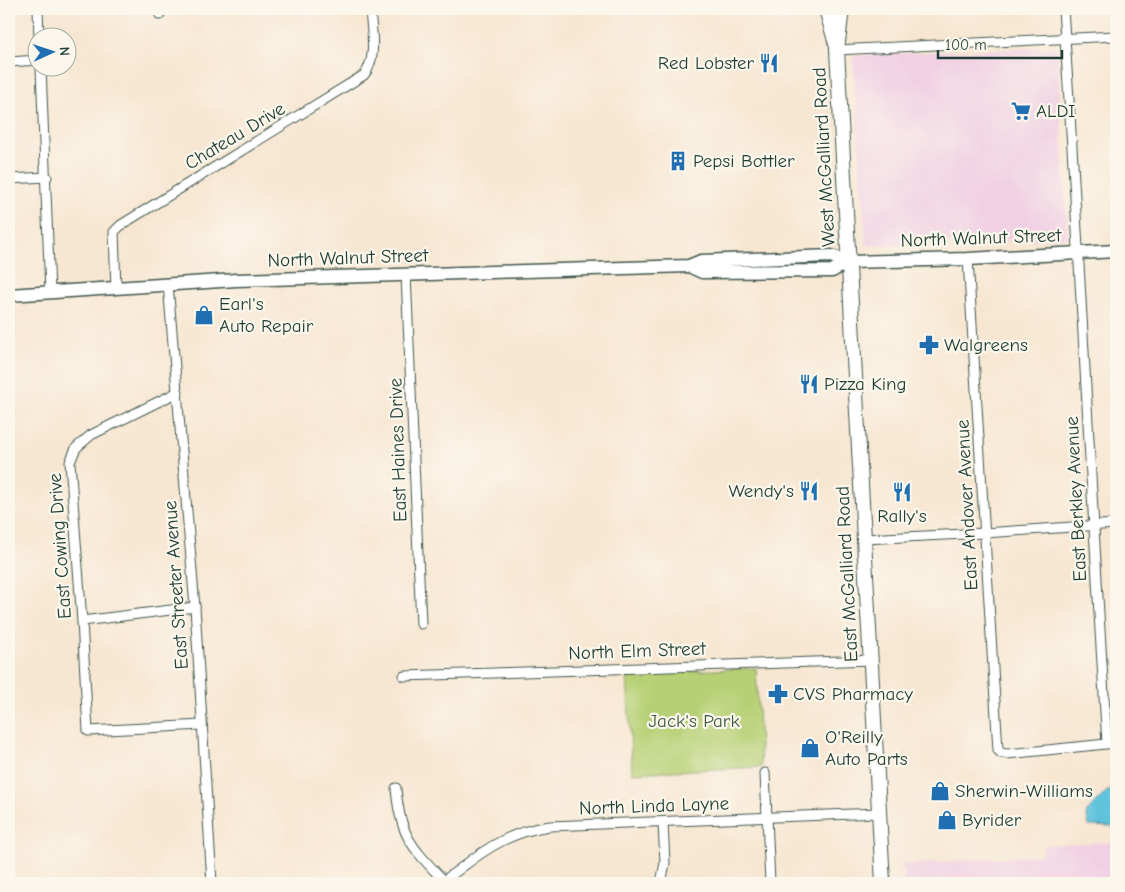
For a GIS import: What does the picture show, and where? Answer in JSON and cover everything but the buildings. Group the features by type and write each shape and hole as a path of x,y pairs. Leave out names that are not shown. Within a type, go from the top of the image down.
{"main road":[{"name":"West McGalliard Road","path":"826,9 837,50"},
{"name":"West McGalliard Road","path":"842,9 837,50 848,262"},
{"name":"North Walnut Street","path":"9,295 236,280 406,274 689,266 702,272 832,271 848,262 968,259 1116,251"},
{"name":"East McGalliard Road","path":"848,262 883,883"}],"street":[{"path":"38,9 39,28"},
{"name":"Chateau Drive","path":"116,288 114,232 121,225 364,75 369,67 372,56 370,9"},
{"name":"East Berkley Avenue","path":"1064,9 1080,253 1093,526 1111,743"},
{"path":"837,50 1116,36"},
{"path":"9,62 28,61"},
{"path":"42,78 47,176 50,292"},
{"path":"9,179 47,176"},
{"name":"East Andover Avenue","path":"968,259 998,750 1000,753 1007,754 1111,743"},
{"name":"East Haines Drive","path":"406,274 421,624"},
{"name":"East Streeter Avenue","path":"168,284 195,607 212,883"},
{"name":"East Cowing Drive","path":"178,392 91,435 76,448 71,458 70,468 82,621 88,731 202,725"},
{"path":"864,539 1116,524"},
{"path":"82,621 195,607"},
{"name":"North Elm Street","path":"404,676 870,660"},
{"path":"764,774 770,883"},
{"path":"396,788 400,820 409,840 444,882"},
{"name":"North Linda Layne","path":"444,882 493,845 537,828 879,813"},
{"path":"661,883 665,863 663,823"}],"shaded area":[{"path":"1057,47 1068,238 870,246 866,243 853,59 857,55"},
{"path":"1116,842 1116,883 904,883 903,871 899,863 1041,855 1045,845"}],"green space":[{"name":"Jack's Park","path":"756,668 761,767 632,773 627,674"}],"water":[{"path":"1116,787 1116,827 1089,826 1086,813 1106,792"}],"place":[{"name":"Red Lobster","path":"769,63"},
{"name":"ALDI","path":"1021,111"},
{"name":"Pepsi Bottler","path":"678,161"},
{"name":"Earl's Auto Repair","path":"204,315"},
{"name":"Walgreens","path":"929,345"},
{"name":"Pizza King","path":"809,384"},
{"name":"Wendy's","path":"809,491"},
{"name":"Rally's","path":"902,492"},
{"name":"CVS Pharmacy","path":"778,694"},
{"name":"O'Reilly Auto Parts","path":"810,748"},
{"name":"Sherwin-Williams","path":"940,791"},
{"name":"Byrider","path":"947,820"}]}
